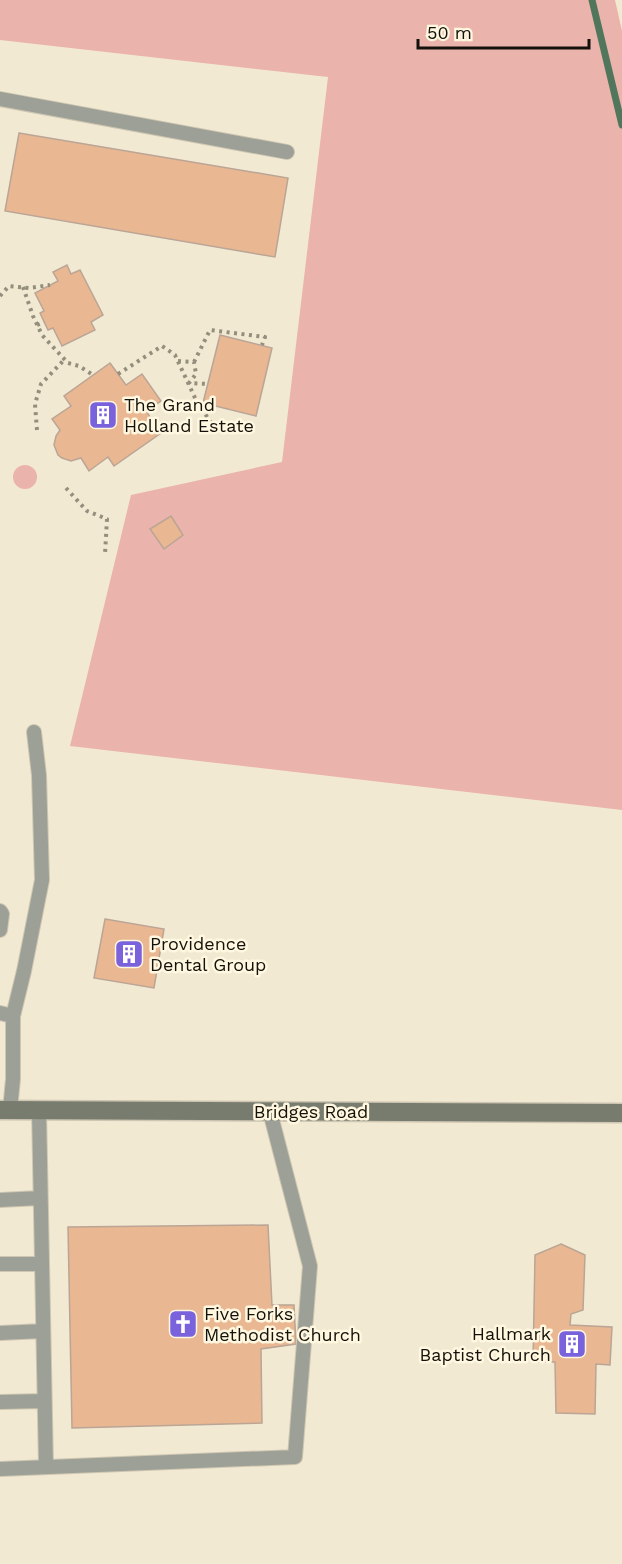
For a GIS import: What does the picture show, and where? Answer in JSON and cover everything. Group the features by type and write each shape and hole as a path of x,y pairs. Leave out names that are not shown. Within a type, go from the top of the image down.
{"main road":[{"name":"Bridges Road","path":"5,1110 622,1113"}],"lane":[{"path":"0,99 288,152"},
{"path":"5,1110 13,1079 7,1015 24,970 42,880 39,775 34,732"},
{"path":"0,911 2,914 0,930"},
{"path":"39,1110 46,1467"},
{"path":"0,1469 295,1457 310,1266 270,1112"},
{"path":"0,1200 40,1198"},
{"path":"0,1264 41,1264"},
{"path":"0,1333 43,1331"},
{"path":"0,1402 44,1401"}],"path":[{"path":"0,296 9,286 29,288 50,285"},
{"path":"23,287 42,335 64,360 93,375"},
{"path":"37,325 44,321"},
{"path":"189,383 196,374 194,362 210,330 265,337 262,345"},
{"path":"118,374 162,346 175,355 196,400 217,432"},
{"path":"37,430 35,404 41,384 64,360"},
{"path":"178,362 194,362"},
{"path":"189,383 208,384"},
{"path":"66,488 87,511 107,519 105,554"}],"shaded area":[{"path":"0,0 615,0 622,31 622,810 70,746 131,495 282,462 328,77 0,40"},
{"path":"25,465 34,468 37,477 34,486 25,489 16,486 13,477 16,468"}],"building":[{"path":"19,133 288,178 275,257 5,211"},
{"path":"67,265 71,274 80,270 103,315 91,322 95,330 62,346 53,328 48,330 40,313 44,311 35,293 58,281 53,272"},
{"path":"220,335 272,348 256,416 203,403"},
{"name":"The Grand Holland Estate","path":"110,363 126,385 142,374 161,401 146,411 161,433 114,466 108,457 89,471 81,458 71,461 58,455 54,445 60,430 52,419 71,406 64,396"},
{"path":"171,516 183,535 164,549 150,529"},
{"name":"Providence Dental Group","path":"105,919 164,929 154,988 94,978"},
{"name":"Five Forks Methodist Church","path":"268,1225 272,1305 294,1305 296,1344 261,1349 262,1423 72,1428 68,1227"},
{"name":"Hallmark Baptist Church","path":"561,1244 585,1255 583,1310 571,1314 570,1325 612,1327 610,1365 596,1364 595,1414 556,1413 555,1362 533,1362 535,1255"}],"waterway":[{"path":"592,0 622,125"}],"place":[{"name":"The Grand Holland Estate","path":"103,415"},
{"name":"Providence Dental Group","path":"129,954"},
{"name":"Five Forks Methodist Church","path":"183,1324"},
{"name":"Hallmark Baptist Church","path":"572,1344"}]}
